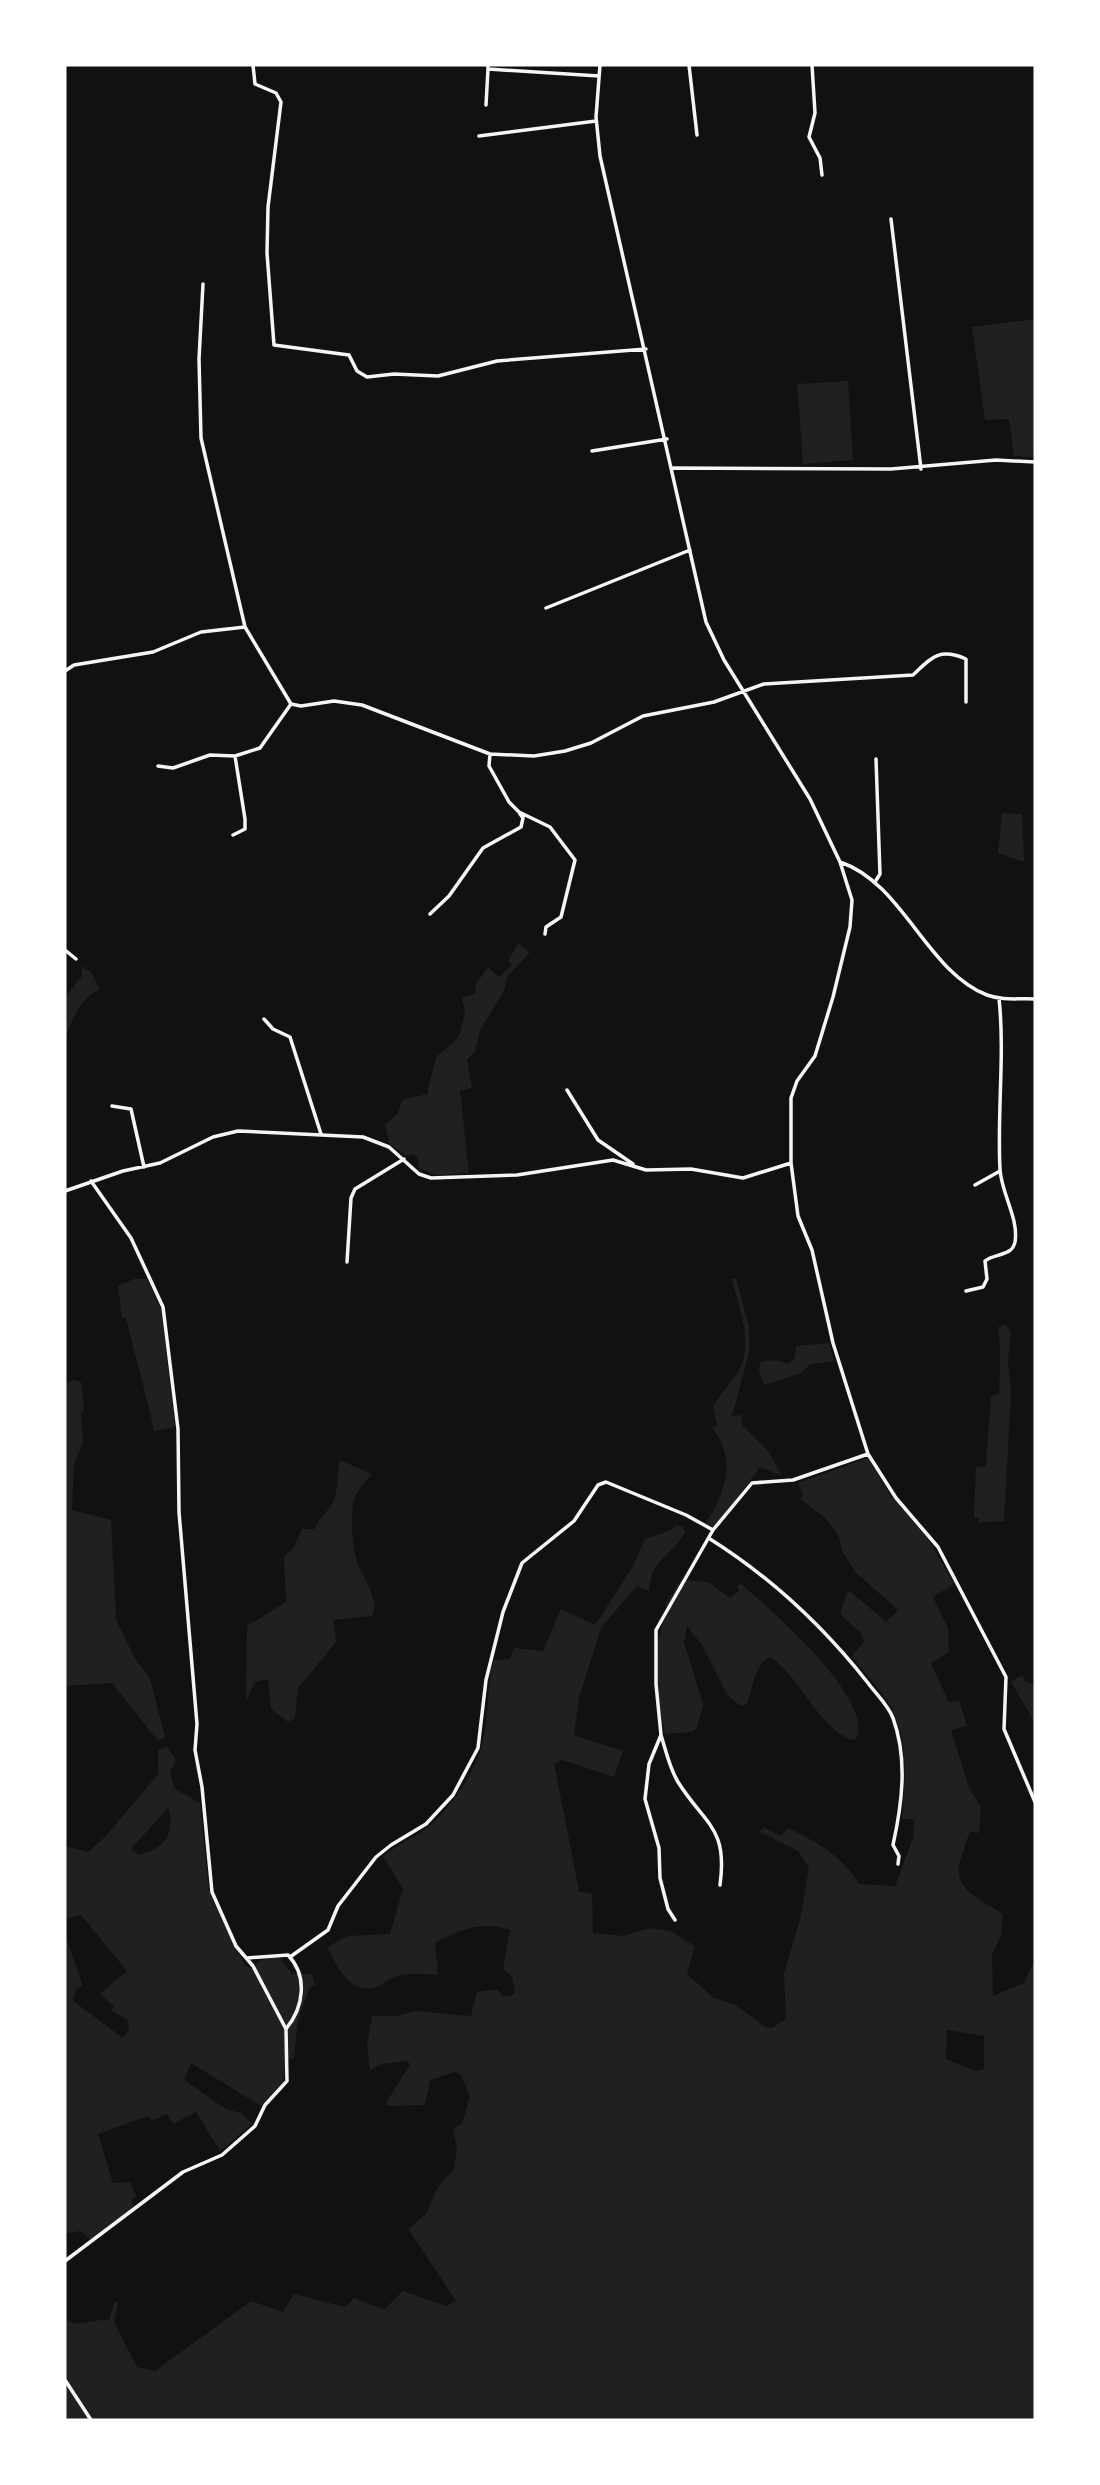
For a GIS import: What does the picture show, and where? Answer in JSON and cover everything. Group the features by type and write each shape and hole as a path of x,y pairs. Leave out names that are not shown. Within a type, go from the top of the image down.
{"street":[{"path":"253,65 255,84 276,93 281,102 274,171 269,186 267,253 273,341 278,348 349,355 356,371 367,377 394,374 438,376 497,361 646,349"},
{"path":"600,65 596,121 600,156 667,439 706,622 724,660 810,799 840,862 852,900 850,927 833,997 814,1056 794,1087 790,1114 792,1163 800,1224 811,1250 833,1343 868,1454 896,1498 938,1547 1006,1677 1004,1729 1035,1802"},
{"path":"689,65 697,135"},
{"path":"812,65 815,113 809,137 820,158 822,175"},
{"path":"486,105 488,67 599,76"},
{"path":"479,136 596,121"},
{"path":"891,219 921,469"},
{"path":"203,284 201,438 245,628 291,704 301,706 334,701 362,705 491,754 534,756 591,743 643,716 714,702 778,681 913,675 924,661 952,654 966,659 966,702"},
{"path":"592,451 667,439"},
{"path":"673,468 921,469 996,460 1035,462"},
{"path":"546,608 690,550"},
{"path":"65,671 74,665 153,652 201,632 245,628"},
{"path":"158,766 173,768 210,755 235,756 260,748 291,704"},
{"path":"430,914 449,896 483,848 521,827 523,818 509,802 492,773 488,760 491,754"},
{"path":"233,835 245,829 235,756"},
{"path":"875,882 880,874 876,759"},
{"path":"519,812 550,827 575,860 561,917 546,928 545,934"},
{"path":"840,862 854,867 875,882 948,965 975,989 999,998 1035,999"},
{"path":"65,950 76,959"},
{"path":"965,1291 983,1287 987,1279 985,1261 1010,1251 1014,1246 1014,1228 1000,1171 1002,1028 999,998"},
{"path":"264,1019 274,1029 290,1037 321,1134"},
{"path":"567,1090 598,1140 637,1168"},
{"path":"112,1106 131,1110 144,1167"},
{"path":"65,1191 91,1181 160,1163 226,1132 321,1134 369,1139 385,1145 419,1174 431,1178 517,1175 606,1160 637,1168 691,1169 743,1178 792,1163"},
{"path":"347,1262 351,1198 355,1189 404,1159"},
{"path":"975,1185 1000,1171"},
{"path":"65,2261 183,2172 218,2157 249,2133 265,2105 287,2081 286,2029 253,1966 236,1946 218,1909 210,1879 202,1787 195,1750 197,1724 179,1512 178,1429 163,1307 137,1248 91,1181"},
{"path":"720,1885 722,1849 719,1837 670,1767 662,1735 656,1684 656,1630 713,1530 752,1483 793,1480 868,1454"},
{"path":"247,1958 290,1956 328,1930 338,1906 376,1857 426,1824 453,1795 478,1748 486,1680 503,1612 522,1563 574,1521 598,1485 606,1482 614,1484 686,1515 713,1530"},
{"path":"710,1539 742,1559 785,1593 837,1643 889,1710 903,1769 893,1845 899,1856 898,1864"},
{"path":"662,1735 649,1765 645,1799 659,1848 660,1878 668,1909 675,1920"},
{"path":"286,2029 295,2015 303,1982 290,1956"},
{"path":"253,1966 261,1957"},
{"path":"65,2380 91,2420"}],"shaded area":[{"path":"1035,319 1033,457 1014,456 1009,419 985,420 972,327"},
{"path":"848,381 853,460 803,464 797,384"},
{"path":"1002,813 1022,814 1024,862 998,853"},
{"path":"518,943 530,952 507,977 504,991 480,1030 475,1052 467,1059 472,1088 460,1091 469,1173 436,1175 419,1168 417,1157 412,1154 406,1156 389,1143 385,1125 398,1113 402,1100 427,1094 436,1057 456,1040 461,1031 465,1011 462,998 475,994 476,984 488,967 499,977 512,965 508,961"},
{"path":"81,966 91,972 100,990 82,1004 65,1041 65,998 82,976"},
{"path":"134,1279 147,1279 161,1309 175,1427 154,1431 126,1318 122,1318 118,1286"},
{"path":"732,1279 736,1279 749,1326 749,1352 732,1416 741,1415 743,1426 769,1452 782,1476 760,1467 714,1528 706,1523 719,1500 727,1464 720,1440 712,1428 717,1425 713,1406 739,1371 746,1345"},
{"path":"1006,1325 1011,1333 1008,1361 1011,1393 1004,1521 979,1523 979,1517 974,1518 976,1467 986,1466 991,1396 999,1394 998,1327"},
{"path":"829,1343 834,1361 811,1364 801,1373 764,1385 759,1370 761,1362 776,1360 788,1364 794,1359 796,1346"},
{"path":"74,1380 81,1382 84,1410 81,1412 83,1442 74,1464 72,1510 111,1520 116,1619 133,1655 150,1679 165,1737 158,1741 112,1683 65,1686 65,1383"},
{"path":"868,1458 890,1495 928,1538 954,1584 933,1597 948,1628 949,1652 931,1663 949,1702 959,1701 967,1726 951,1730 969,1787 981,1808 979,1833 971,1832 968,1837 959,1865 959,1875 967,1890 1003,1914 1001,1935 992,1955 993,1996 1024,1983 1035,1958 1035,2420 70,2420 65,2416 65,2319 75,2324 109,2319 115,2302 118,2303 114,2322 137,2367 155,2371 251,2301 283,2312 294,2294 345,2307 354,2298 384,2310 403,2291 446,2306 456,2301 408,2229 426,2214 438,2187 454,2169 457,2149 453,2128 462,2124 470,2096 461,2075 455,2072 430,2080 425,2105 388,2106 386,2103 410,2064 407,2061 382,2064 370,2070 367,2045 372,2016 397,2016 415,2011 471,2016 477,1992 497,1989 503,1996 515,1993 512,1976 503,1969 510,1930 481,1926 435,1942 438,1975 399,1975 374,1988 357,1986 350,1982 327,1947 348,1936 390,1934 403,1889 383,1856 433,1823 450,1804 472,1771 486,1725 494,1660 510,1659 514,1648 543,1651 561,1609 595,1625 632,1568 645,1539 669,1531 677,1525 683,1527 685,1532 658,1564 650,1580 649,1591 637,1586 601,1628 579,1698 574,1735 623,1751 614,1777 562,1760 554,1763 579,1891 592,1894 593,1933 624,1936 650,1928 670,1931 695,1946 687,1974 714,1998 734,2004 765,2027 772,2028 786,2019 784,1973 800,1920 809,1868 798,1851 760,1832 763,1827 781,1836 788,1828 818,1844 837,1858 859,1884 895,1886 913,1838 914,1820 902,1818 904,1763 901,1735 888,1702 852,1656 864,1642 861,1633 840,1614 847,1592 851,1592 886,1622 898,1610 855,1572 843,1552 838,1534 824,1517 800,1499 803,1494 798,1483","holes":["947,2030 984,2036 984,2069 976,2071 946,2059"]},
{"path":"340,1460 371,1474 355,1497 352,1528 356,1559 372,1595 374,1609 372,1616 333,1620 336,1642 298,1688 295,1718 288,1722 271,1709 268,1679 255,1682 246,1701 247,1626 286,1602 284,1557 294,1547 302,1529 315,1529 332,1504"},
{"path":"681,1580 708,1582 730,1598 739,1591 737,1586 740,1583 773,1612 836,1679 851,1702 858,1722 856,1739 851,1740 829,1724 792,1678 771,1657 761,1665 747,1704 741,1706 728,1696 702,1645 687,1626 684,1642 703,1704 697,1728 692,1732 665,1734 659,1703 657,1653 663,1623 670,1609 665,1605"},
{"path":"1022,1675 1026,1682 1035,1685 1035,1723 1011,1682"},
{"path":"167,1746 176,1760 170,1772 175,1789 200,1803 209,1891 245,1966 252,1968 261,1960 279,1957 292,1974 312,1974 315,1985 310,1987 298,2020 294,2058 286,2060 283,2082 261,2106 191,2063 184,2080 226,2109 241,2113 252,2124 220,2151 196,2112 173,2124 167,2114 152,2121 148,2116 98,2134 113,2183 130,2182 136,2195 132,2200 133,2208 91,2240 80,2231 65,2234 65,1935 83,1986 76,1989 73,2001 123,2038 129,2028 128,2020 111,2010 114,2006 100,1994 127,1971 81,1915 65,1919 65,1846 88,1852 106,1836 158,1774 158,1750","holes":["168,1808 169,1832 162,1844 139,1855 131,1849"]}]}
